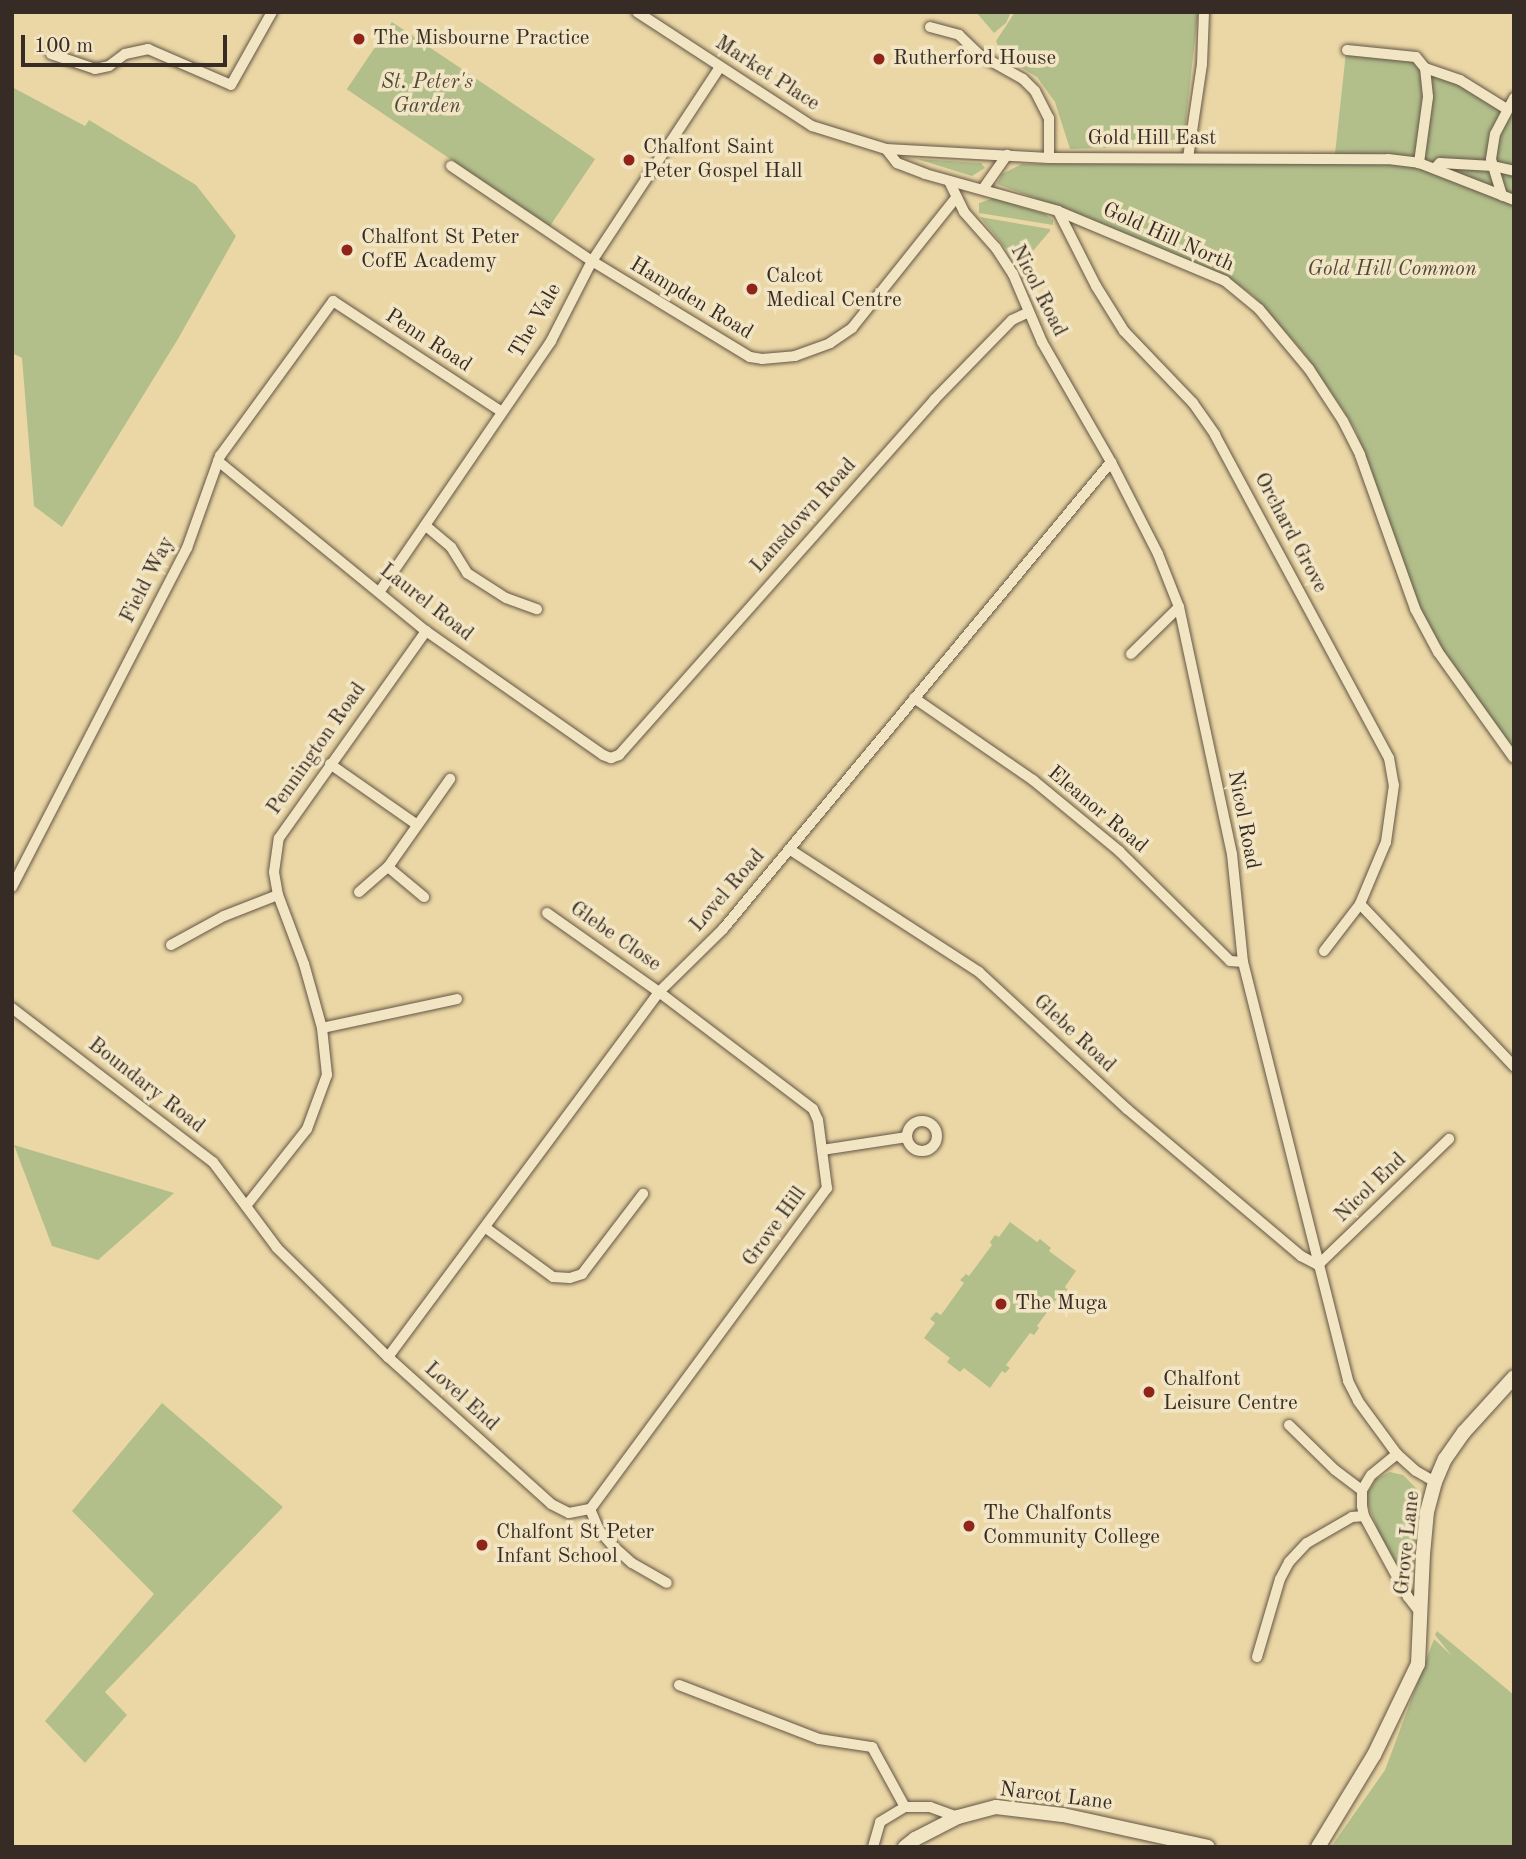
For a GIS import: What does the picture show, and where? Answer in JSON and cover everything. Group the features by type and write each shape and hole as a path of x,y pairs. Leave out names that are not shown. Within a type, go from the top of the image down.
{"street":[{"path":"51,54 95,69 109,66 125,54 148,49 231,85 272,12"},
{"name":"Market Place","path":"637,12 812,126 886,149"},
{"path":"1188,158 1202,64 1204,12"},
{"path":"930,27 959,35 980,55 1023,79 1035,91 1049,118 1049,158"},
{"path":"1347,50 1416,57 1424,68 1428,97 1419,163"},
{"name":"The Vale","path":"380,591 551,341 592,261 720,66"},
{"path":"1424,68 1460,80 1507,109"},
{"path":"1502,197 1491,159 1495,134 1514,98"},
{"name":"Gold Hill East","path":"886,149 1049,158 1358,158 1419,163 1514,200"},
{"name":"Gold Hill North","path":"886,149 897,163 949,181 1058,211 1224,281 1259,309 1328,395 1360,455 1415,609 1432,642 1514,758"},
{"path":"983,189 1007,155"},
{"path":"1435,168 1440,163 1514,170"},
{"name":"Hampden Road","path":"451,166 592,261 750,357 762,359 795,356 830,343 852,328 955,199"},
{"name":"Nicol Road","path":"949,181 955,199 1005,261 1027,313 1111,462 1158,554 1179,607 1232,854 1243,962 1348,1381 1358,1401 1397,1454 1416,1471 1435,1482"},
{"name":"Orchard Grove","path":"1058,211 1096,286 1124,331 1193,404 1215,435 1389,758 1394,785 1386,842 1360,904 1324,951"},
{"name":"Penn Road","path":"333,301 502,412"},
{"name":"Field Way","path":"12,887 187,548 218,461 333,301"},
{"name":"Lansdown Road","path":"619,755 934,400 1012,320 1027,313"},
{"name":"Laurel Road","path":"218,461 426,631 603,755 611,758 619,755"},
{"name":"Lovel Road","path":"388,1357 659,992 723,929 1111,462"},
{"path":"426,526 451,547 467,573 506,598 537,609"},
{"path":"1131,654 1179,607"},
{"name":"Pennington Road","path":"246,1206 307,1129 327,1075 322,1028 304,964 278,895 274,872 279,838 426,631"},
{"name":"Eleanor Road","path":"914,698 1033,780 1119,851 1230,961 1243,962"},
{"path":"330,764 415,824"},
{"path":"359,892 388,867 415,824 450,779"},
{"name":"Glebe Road","path":"789,849 979,972 1127,1109 1301,1256 1318,1265"},
{"path":"388,867 424,897"},
{"path":"172,945 224,916 278,895"},
{"path":"1360,904 1514,1066"},
{"name":"Glebe Close","path":"547,913 659,992"},
{"name":"Grove Hill","path":"590,1509 827,1188 818,1120 813,1109 659,992"},
{"path":"322,1028 457,999"},
{"name":"Boundary Road","path":"12,1007 213,1162 246,1206"},
{"path":"822,1150 907,1137"},
{"name":"Nicol End","path":"1318,1265 1449,1139"},
{"path":"486,1228 553,1276 570,1278 582,1274 643,1194"},
{"name":"Lovel End","path":"246,1206 277,1248 388,1357 551,1504 569,1513 590,1509"},
{"name":"Grove Lane","path":"1318,1847 1374,1755 1418,1664 1425,1533 1435,1482 1445,1459 1464,1432 1514,1377"},
{"path":"1289,1425 1335,1470 1362,1490"},
{"name":"Grove Lane","path":"1397,1454 1371,1475 1362,1490 1364,1516 1408,1597 1422,1615"},
{"path":"590,1509 599,1530 614,1547 632,1563 667,1583"},
{"path":"1257,1657 1280,1579 1289,1562 1307,1543 1352,1517 1364,1516"},
{"path":"679,1685 819,1739 872,1747 905,1807"},
{"path":"873,1847 880,1822 905,1807 930,1807 958,1817"},
{"name":"Narcot Lane","path":"905,1847 958,1817 996,1808 1063,1815 1208,1847"}],"green space":[{"path":"976,12 1011,12 1006,23 994,33"},
{"path":"1015,12 1198,12 1183,146 1070,149 1055,102 1037,77 1002,56 996,41"},
{"name":"St. Peter's Garden","path":"392,22 595,159 550,226 347,89"},
{"name":"Gold Hill Common","path":"1346,52 1406,58 1514,105 1514,750 1451,664 1422,613 1356,431 1304,353 1254,296 1226,276 1088,218 997,184 1002,174 1022,164 1334,163"},
{"path":"12,87 85,126 89,120 196,185 236,236 178,339 62,527 34,506 22,358 12,353"},
{"path":"917,159 981,163 985,168 972,176"},
{"path":"994,198 1045,214 1053,220 1053,225 979,213 979,203"},
{"path":"980,217 1050,229 1050,231 1020,266"},
{"path":"14,1145 174,1193 98,1260 52,1246"},
{"name":"The Muga","path":"1010,1222 1037,1242 1040,1239 1051,1248 1049,1251 1076,1271 1065,1287 1068,1290 1063,1296 1060,1294 1037,1326 1039,1328 1034,1335 1030,1333 1006,1365 1010,1368 1005,1373 1002,1371 990,1388 964,1368 960,1372 947,1362 950,1358 924,1338 935,1323 930,1319 936,1312 941,1315 964,1283 960,1280 966,1274 969,1276 992,1245 990,1242 995,1235 999,1237"},
{"path":"162,1403 283,1507 105,1692 127,1715 85,1763 45,1721 154,1594 72,1511"},
{"path":"1390,1472 1403,1475 1418,1490 1412,1588 1384,1545 1367,1502 1367,1494 1376,1479"},
{"path":"1437,1631 1514,1695 1514,1847 1331,1847 1385,1770 1434,1639 1452,1656 1435,1635"}],"place":[{"name":"The Misbourne Practice","path":"359,39"},
{"name":"Rutherford House","path":"879,59"},
{"name":"Chalfont Saint Peter Gospel Hall","path":"629,160"},
{"name":"Chalfont St Peter CofE Academy","path":"347,250"},
{"name":"Calcot Medical Centre","path":"752,289"},
{"name":"The Muga","path":"1001,1304"},
{"name":"Chalfont Leisure Centre","path":"1149,1392"},
{"name":"The Chalfonts Community College","path":"969,1526"},
{"name":"Chalfont St Peter Infant School","path":"482,1545"}]}
